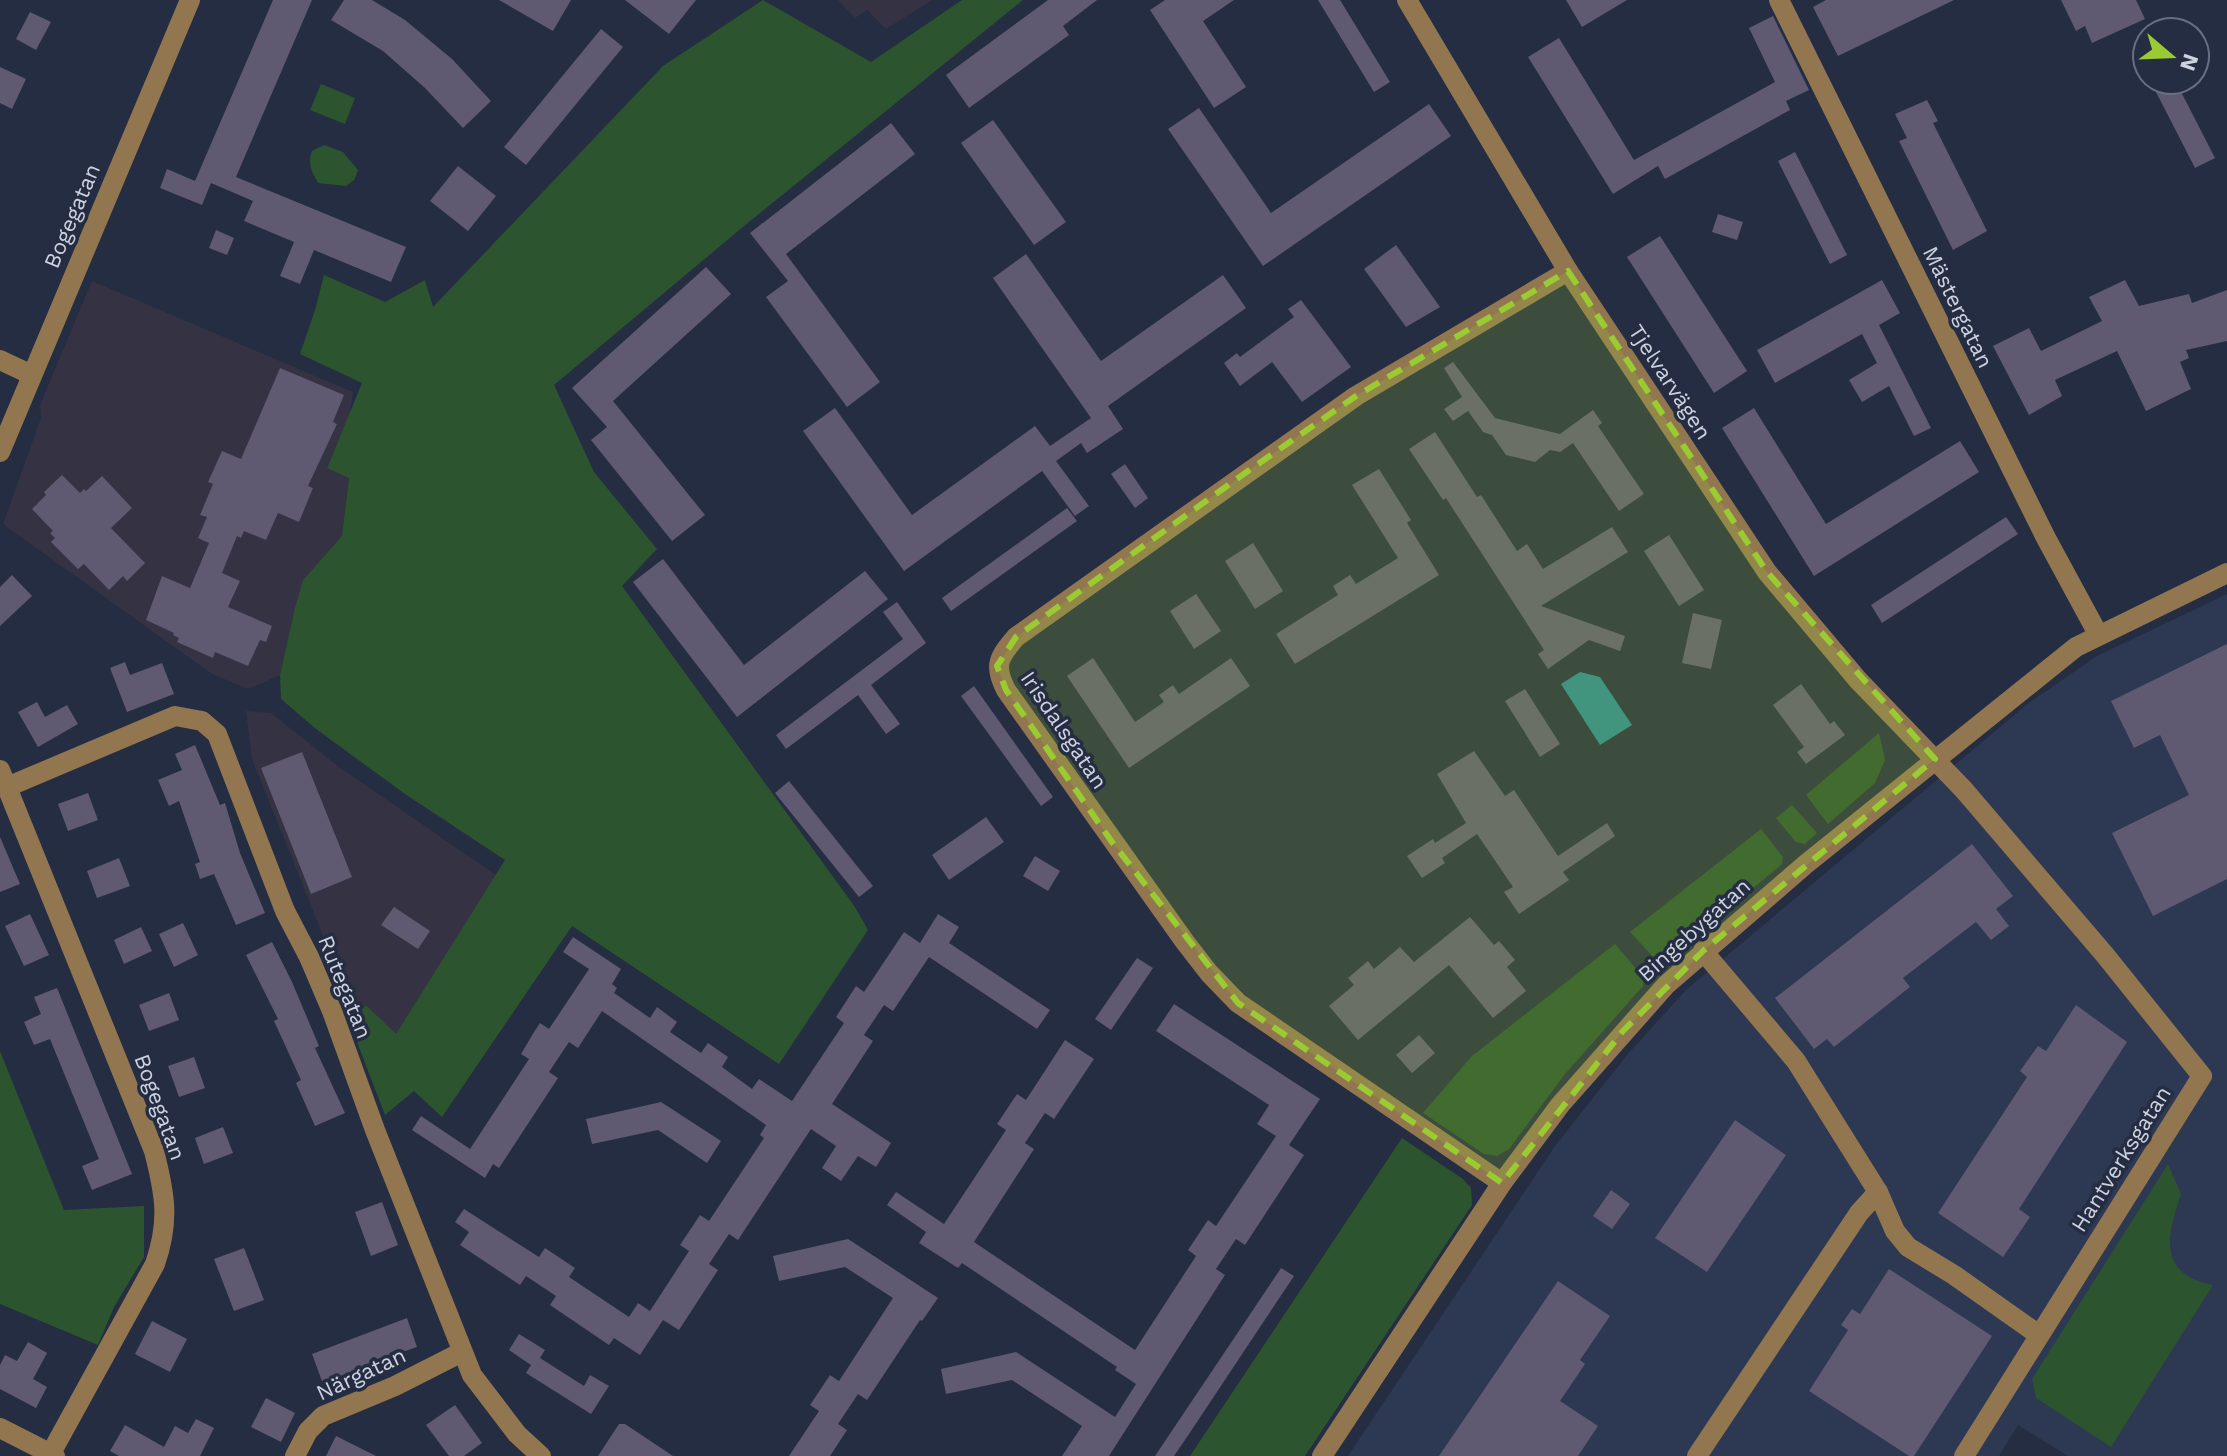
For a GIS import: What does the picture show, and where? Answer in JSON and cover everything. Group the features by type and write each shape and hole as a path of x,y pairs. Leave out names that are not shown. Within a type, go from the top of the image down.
{"street":[{"name":"Bogegatan","path":"0,452 190,0"},
{"name":"Tjelvarvägen","path":"1407,0 1568,271 1767,572 1858,680 1935,759"},
{"name":"Mästergatan","path":"1779,0 2022,490 2098,634"},
{"name":"Irisdalsgatan","path":"1502,1183 1257,1018 1228,993 1185,942 1053,758 1006,690 997,666 1016,637 1356,396 1568,271"},
{"path":"0,360 32,375"},
{"name":"Bingebygatan","path":"1322,1456 1502,1183 1560,1105 1666,985 1935,759 2076,647 2227,573"},
{"name":"Rutegatan","path":"3,779 175,716 190,717 210,726 217,734 285,911 332,1011 375,1130 472,1375 517,1434 541,1456"},
{"name":"Hantverksgatan","path":"1935,759 2105,955 2202,1076 1964,1456"},
{"name":"Bogegatan","path":"3,779 154,1151 166,1209 163,1243 155,1264 53,1455"},
{"path":"1703,951 1796,1061 1878,1192 1895,1231 1908,1247 1954,1275 2039,1335"},
{"path":"1697,1456 1859,1213 1878,1192"},
{"name":"Närgatan","path":"295,1456 308,1431 323,1416 395,1386 462,1352"},
{"path":"0,1428 53,1455"}],"highlighted area":[{"path":"1568,271 1767,572 1935,759 1703,951 1623,1031 1502,1183 1238,1003 1112,842 1006,690 997,666 1016,637 1356,396"}],"shaded area":[{"path":"763,0 871,62 962,0 1023,0 554,385 594,472 657,549 622,586 855,907 868,930 779,1064 572,926 442,1117 414,1091 385,1115 345,1011 367,1006 396,1034 505,860 405,794 316,729 281,699 280,675 303,580 342,536 349,478 327,468 362,383 300,354 324,275 385,302 425,280 433,307 663,66"},
{"path":"838,0 932,0 886,29 867,10 855,18"},
{"path":"321,84 355,98 345,124 310,110"},
{"path":"324,145 343,152 358,170 354,180 346,186 318,183 310,160 312,151"},
{"path":"92,281 353,392 350,413 327,467 349,477 342,536 303,580 280,675 248,689 212,674 3,524 41,418 40,405"},
{"path":"2227,594 2227,1456 2068,1456 2018,1425 1999,1456 1348,1456 1555,1146 1627,1055 1687,989 2030,702 2097,656"},
{"path":"1580,672 1600,677 1632,725 1600,745 1561,684"},
{"path":"246,711 271,713 339,767 496,875 396,1035 367,1006 353,1009 351,1005 252,759"},
{"path":"1879,733 1885,760 1875,783 1828,824 1806,795"},
{"path":"1792,805 1817,833 1805,844 1796,842 1776,818"},
{"path":"1761,829 1783,857 1782,864 1668,962 1658,962 1630,932"},
{"path":"1615,944 1643,977 1643,986 1565,1074 1509,1149 1497,1156 1484,1154 1423,1113 1472,1056"},
{"path":"0,1051 64,1210 144,1206 144,1257 114,1307 98,1345 0,1304"},
{"path":"1402,1138 1463,1179 1471,1188 1472,1205 1305,1456 1190,1456"},
{"path":"2168,1164 2181,1194 2170,1238 2175,1262 2182,1272 2195,1280 2213,1285 2111,1447 2036,1398 2032,1379"}],"building":[{"path":"273,0 312,0 236,177 406,247 391,282 314,250 300,284 280,276 294,242 244,221 253,201 211,183 202,205 160,188 167,169 195,181"},
{"path":"344,0 372,0 405,20 452,59 491,101 463,128 425,88 383,51 331,20"},
{"path":"499,0 571,0 553,31"},
{"path":"625,0 696,0 669,34"},
{"path":"1048,0 1097,0 1063,26 1069,35 969,108 946,75"},
{"path":"1165,0 1234,0 1203,21 1246,87 1214,108 1150,10"},
{"path":"1318,0 1340,0 1390,82 1374,92"},
{"path":"1566,0 1627,0 1582,27"},
{"path":"1826,0 1954,0 1838,56 1813,7"},
{"path":"2061,0 2136,0 2144,16 2131,16 2131,25 2092,43 2085,26 2076,31"},
{"path":"30,12 51,22 36,50 16,39"},
{"path":"1773,16 1809,90 1786,101 1790,110 1665,179 1658,166 1613,194 1528,57 1559,38 1634,160 1775,82 1749,28"},
{"path":"601,29 623,47 526,165 504,147"},
{"path":"0,67 26,79 12,109 0,103"},
{"path":"2158,96 2183,96 2215,158 2195,168"},
{"path":"1927,100 1938,121 1933,123 1987,231 1953,250 1899,141 1907,138 1895,114"},
{"path":"1429,104 1451,136 1263,266 1168,129 1199,108 1271,213"},
{"path":"993,120 1066,222 1034,245 961,143"},
{"path":"891,123 915,154 786,254 880,382 847,407 766,297 788,281 750,233"},
{"path":"1795,152 1847,255 1830,264 1778,161"},
{"path":"458,166 496,196 468,231 430,201"},
{"path":"1718,214 1743,222 1737,240 1712,232"},
{"path":"216,230 234,238 227,255 209,248"},
{"path":"1660,236 1747,371 1714,393 1627,257"},
{"path":"1396,245 1440,307 1406,327 1364,269"},
{"path":"1026,254 1101,361 1223,275 1246,308 1108,406 1123,429 1087,453 1081,443 1056,461 1089,506 1075,516 1042,471 904,571 803,431 835,408 912,515 1035,426 1050,446 1091,418 993,278"},
{"path":"706,267 731,294 613,401 705,515 672,541 591,440 607,427 572,388"},
{"path":"1882,280 1900,313 1879,325 1931,428 1914,436 1889,386 1862,402 1849,380 1877,363 1862,334 1775,383 1757,350"},
{"path":"2125,280 2139,306 2189,294 2192,303 2227,290 2227,341 2186,350 2189,358 2180,362 2191,389 2146,411 2117,351 2055,380 2062,396 2029,415 1993,346 2029,328 2041,351 2102,321 2089,297"},
{"path":"1301,300 1351,367 1302,402 1272,362 1240,386 1224,363 1237,353 1240,357 1294,317 1288,309"},
{"path":"1453,362 1495,418 1560,434 1593,410 1602,423 1598,426 1644,494 1619,511 1573,443 1560,452 1550,450 1535,462 1506,455 1492,435 1483,432 1468,411 1453,421 1444,409 1462,397 1444,368"},
{"path":"280,368 344,395 333,422 337,424 308,486 313,488 299,522 278,513 266,540 244,531 241,538 237,536 222,573 240,581 228,607 272,626 266,642 260,640 248,666 215,652 213,658 177,642 179,638 174,633 146,620 162,576 190,588 209,543 198,538 207,517 200,515 213,484 208,482 222,451 241,459"},
{"path":"1754,408 1826,524 1960,441 1979,472 1814,576 1722,428"},
{"path":"1435,432 1517,551 1527,544 1543,569 1612,527 1628,552 1541,606 1625,636 1620,651 1589,640 1548,669 1538,654 1544,650 1446,498 1443,500 1409,449"},
{"path":"1125,464 1148,498 1135,508 1111,474"},
{"path":"1379,469 1411,520 1407,523 1439,575 1295,664 1276,634 1338,595 1333,586 1350,575 1356,584 1398,558 1352,485"},
{"path":"62,475 80,493 102,476 132,508 111,528 145,563 127,581 123,576 109,590 84,564 78,569 51,542 55,538 50,533 53,531 32,509"},
{"path":"1067,508 1077,521 951,611 942,598"},
{"path":"2006,517 2018,534 1882,623 1871,605"},
{"path":"1669,535 1704,590 1679,606 1644,551"},
{"path":"1253,543 1283,591 1255,609 1225,561"},
{"path":"663,559 744,665 865,571 888,599 737,717 633,582"},
{"path":"12,575 32,596 0,626 0,587"},
{"path":"1196,594 1221,631 1194,649 1170,611"},
{"path":"897,602 926,643 871,685 900,724 886,734 858,695 786,749 776,735 903,639 883,612"},
{"path":"1693,613 1722,620 1711,669 1682,663"},
{"path":"2227,644 2227,879 2153,916 2112,833 2189,795 2160,735 2134,748 2111,701"},
{"path":"1093,658 1135,722 1164,702 1159,695 1173,685 1179,694 1231,658 1250,686 1129,768 1067,676"},
{"path":"125,662 130,675 162,663 174,694 127,712 110,668"},
{"path":"1801,684 1830,724 1834,721 1845,735 1806,764 1797,752 1804,747 1773,705"},
{"path":"974,686 1053,797 1041,806 961,696"},
{"path":"1525,689 1560,744 1540,757 1505,701"},
{"path":"37,702 45,717 67,705 78,724 38,747 18,712"},
{"path":"195,745 220,805 225,803 240,853 265,913 236,925 214,874 200,879 195,864 200,862 179,801 169,806 158,780 182,770 175,754"},
{"path":"1474,751 1505,796 1514,790 1558,856 1607,823 1615,836 1563,872 1569,880 1519,914 1504,892 1513,887 1477,834 1442,858 1445,863 1422,878 1407,856 1466,823 1437,774"},
{"path":"302,752 352,877 311,894 261,768"},
{"path":"789,781 873,886 859,897 775,793"},
{"path":"88,793 98,820 68,831 58,804"},
{"path":"986,817 1004,842 949,880 932,855"},
{"path":"0,837 20,884 0,892"},
{"path":"1972,844 2013,896 1996,909 2009,926 1991,940 1976,922 1903,978 1910,987 1834,1047 1827,1039 1814,1049 1775,998"},
{"path":"1035,856 1060,871 1048,891 1023,876"},
{"path":"119,858 130,886 97,898 87,871"},
{"path":"394,907 430,931 418,949 381,925"},
{"path":"30,914 49,955 24,966 5,926"},
{"path":"938,914 959,927 949,943 1050,1010 1037,1029 929,957 893,1011 884,1005 864,1035 873,1041 832,1104 891,1143 876,1167 858,1156 841,1181 822,1168 836,1146 811,1129 738,1240 729,1234 709,1264 718,1270 679,1330 663,1320 640,1355 614,1338 609,1345 550,1305 556,1296 526,1276 520,1285 460,1245 469,1232 455,1222 464,1209 539,1257 545,1248 575,1268 569,1277 629,1317 638,1303 650,1311 689,1251 680,1245 700,1215 709,1221 764,1138 760,1135 766,1125 602,1011 578,1048 569,1042 549,1072 558,1078 499,1168 493,1164 485,1178 412,1130 421,1116 470,1149 529,1059 521,1054 534,1032 540,1023 549,1029 589,969 563,952 573,937 621,969 612,984 617,988 614,993 650,1018 657,1007 677,1022 670,1032 701,1053 708,1043 728,1057 722,1067 752,1089 759,1079 792,1101 844,1023 836,1017 856,986 864,992 904,932 920,943"},
{"path":"1470,917 1494,945 1499,941 1515,960 1507,967 1526,991 1493,1018 1449,965 1358,1040 1329,1006 1354,985 1348,978 1368,961 1374,969 1400,947 1414,962"},
{"path":"183,923 198,955 174,967 159,934"},
{"path":"141,927 152,951 124,964 114,940"},
{"path":"272,942 292,982 319,1046 315,1048 345,1113 315,1126 296,1083 301,1080 274,1021 278,1019 246,955"},
{"path":"1137,958 1153,968 1111,1030 1095,1019"},
{"path":"57,988 132,1174 92,1190 82,1166 99,1159 50,1039 34,1045 24,1022 41,1014 34,997"},
{"path":"169,993 179,1020 149,1031 139,1005"},
{"path":"1174,1004 1320,1099 1289,1145 1304,1155 1245,1245 1236,1239 1216,1269 1225,1275 1109,1456 1062,1456 1082,1426 1012,1380 946,1394 941,1369 1016,1352 1115,1417 1136,1384 1115,1370 1117,1367 962,1263 958,1268 919,1243 926,1232 887,1205 896,1192 944,1224 1006,1130 997,1124 1017,1094 1026,1100 1065,1040 1094,1059 1054,1119 1045,1113 1025,1143 1034,1149 974,1242 1135,1350 1196,1256 1188,1250 1208,1220 1216,1226 1276,1136 1257,1124 1269,1105 1156,1031"},
{"path":"2076,1005 2127,1042 2019,1209 2030,1217 2003,1257 1938,1213 2027,1077 2020,1071 2038,1046 2046,1051"},
{"path":"1419,1035 1435,1053 1412,1073 1396,1055"},
{"path":"194,1057 205,1088 179,1097 168,1066"},
{"path":"661,1102 721,1141 707,1163 658,1130 592,1144 586,1119"},
{"path":"1735,1120 1786,1155 1707,1272 1655,1238"},
{"path":"223,1127 233,1153 204,1164 195,1138"},
{"path":"1611,1190 1630,1204 1612,1229 1593,1216"},
{"path":"382,1202 398,1245 371,1256 355,1212"},
{"path":"848,1239 938,1298 867,1400 858,1394 838,1424 847,1430 830,1456 789,1456 819,1411 810,1405 830,1375 839,1381 893,1298 845,1267 779,1281 773,1256"},
{"path":"244,1248 264,1300 234,1311 214,1259"},
{"path":"1281,1268 1294,1276 1189,1434 1174,1456 1155,1456"},
{"path":"1889,1269 1992,1336 1914,1456 1909,1456 1809,1391 1848,1330 1841,1325 1852,1309 1860,1314"},
{"path":"1558,1281 1610,1316 1580,1360 1585,1364 1560,1401 1598,1426 1578,1456 1439,1456"},
{"path":"407,1318 417,1347 362,1366 364,1370 323,1384 312,1354"},
{"path":"152,1321 187,1339 170,1372 135,1354"},
{"path":"519,1334 545,1350 540,1358 584,1386 590,1375 609,1386 591,1414 526,1373 531,1365 509,1350"},
{"path":"28,1342 47,1353 33,1379 47,1387 36,1408 0,1389 0,1365 5,1355 17,1361"},
{"path":"266,1398 295,1413 281,1442 251,1427"},
{"path":"455,1405 482,1443 464,1456 449,1456 426,1425"},
{"path":"196,1419 214,1428 200,1456 119,1456 110,1451 125,1425 164,1447 175,1426 188,1433"},
{"path":"619,1424 625,1424 673,1456 598,1456"},
{"path":"336,1436 376,1456 326,1456"}]}
